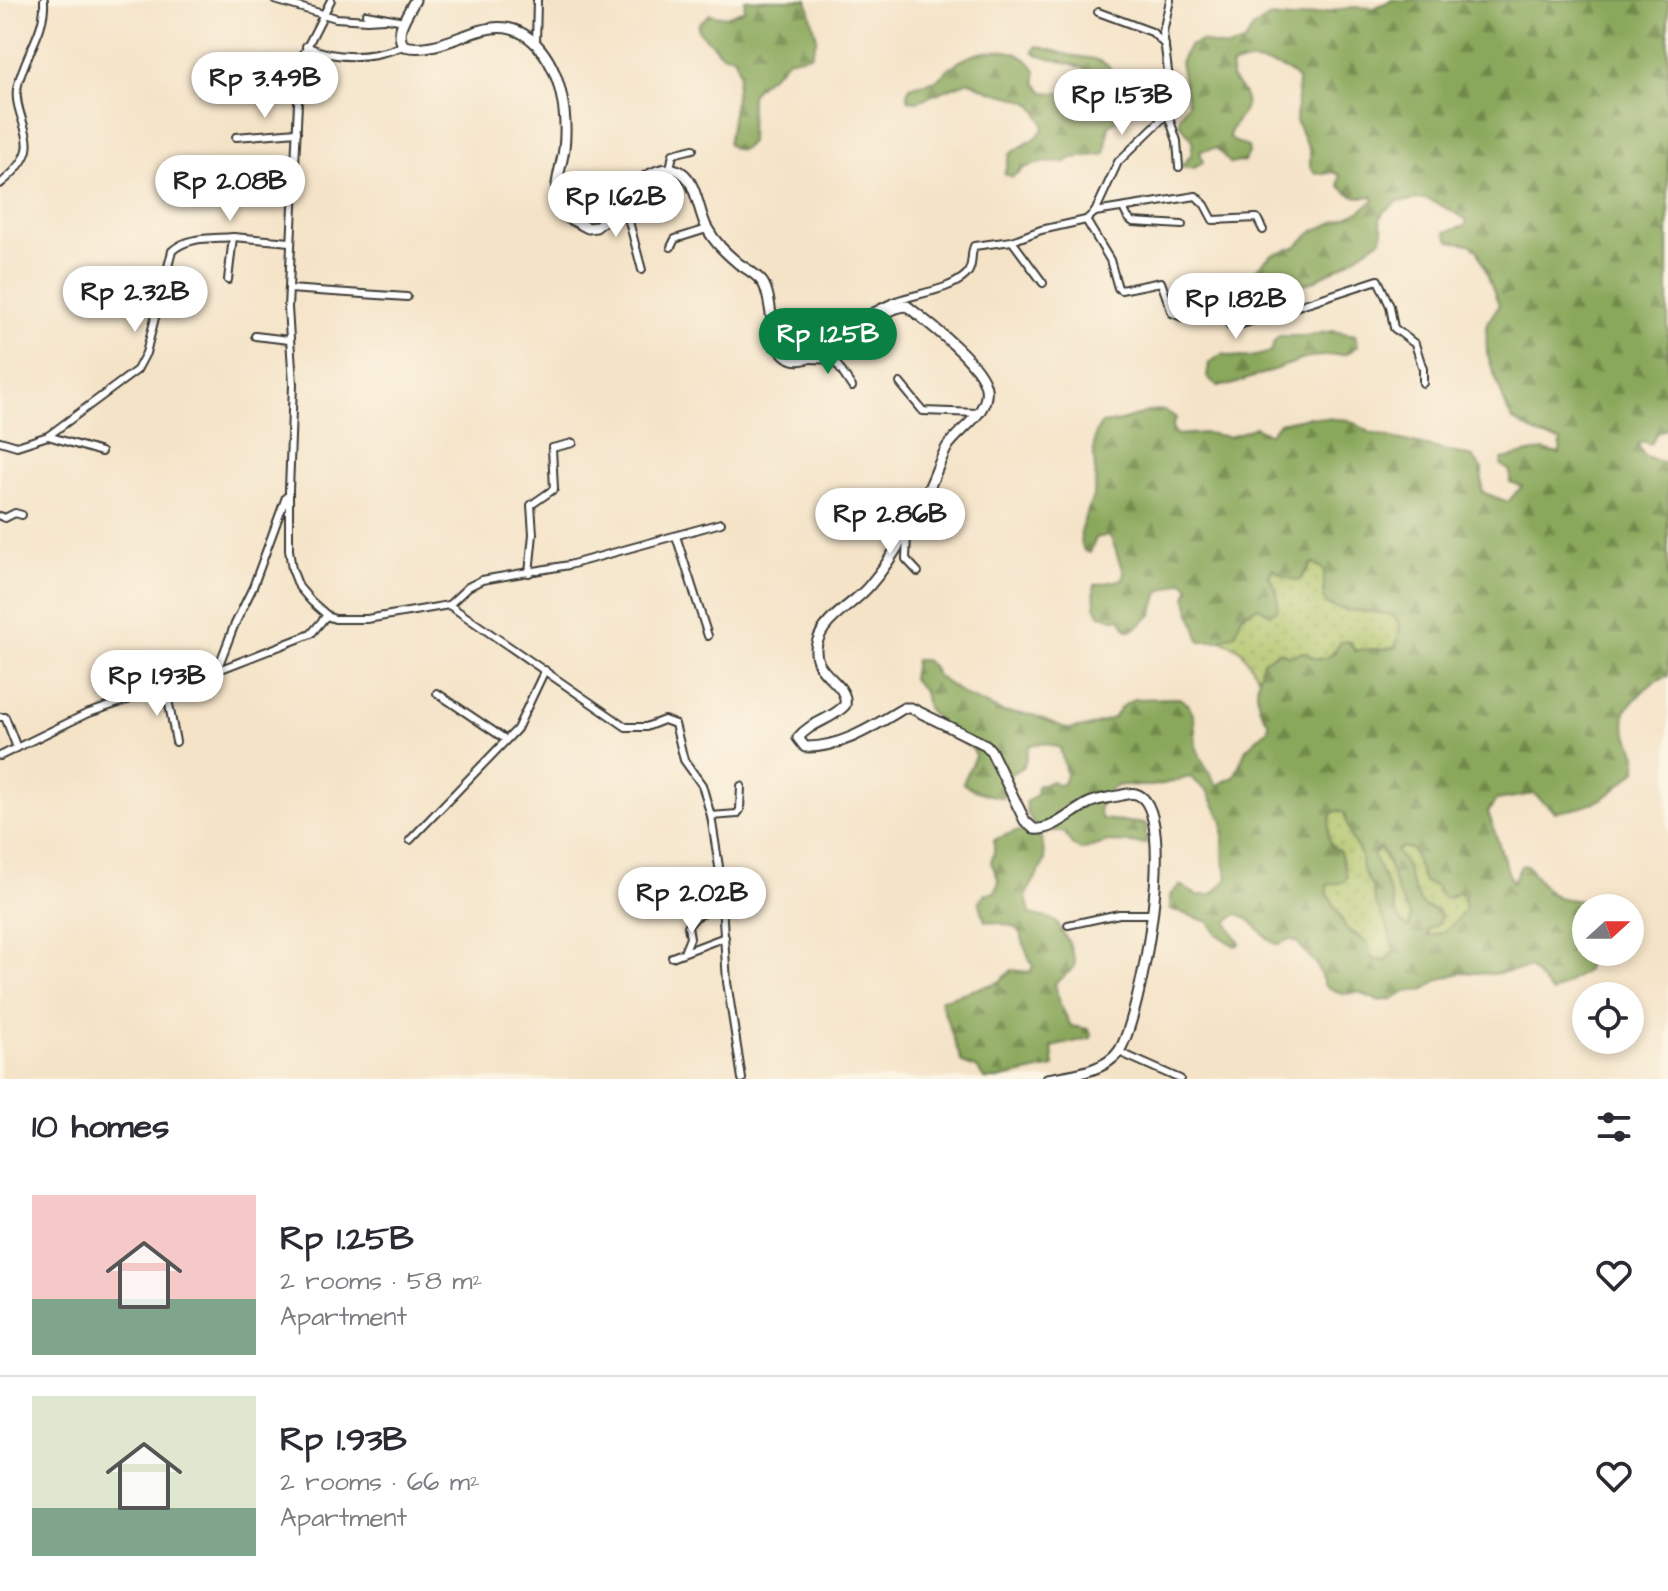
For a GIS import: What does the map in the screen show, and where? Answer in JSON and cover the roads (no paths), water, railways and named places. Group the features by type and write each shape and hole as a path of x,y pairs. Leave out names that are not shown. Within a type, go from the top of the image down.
{"street":[{"path":"0,184 21,162 27,150 17,89 27,55 44,19 44,0"},
{"path":"275,0 324,14 404,21"},
{"path":"331,0 303,55 290,242 289,340 293,384 289,550 299,587 335,619 367,619 449,605 468,587 482,580 569,565 721,523"},
{"path":"404,46 399,34 415,0"},
{"path":"536,44 537,0"},
{"path":"1170,0 1164,21 1170,79 1167,112 1177,141 1179,167"},
{"path":"1098,12 1152,32 1165,45"},
{"path":"366,14 384,19"},
{"path":"306,46 340,56 364,56 404,46 428,48 498,25 515,29 536,44 551,67 565,112 564,147 555,194 563,215 588,228 602,222 641,180 670,169 682,172 689,179 707,229 719,247 763,282 780,348 793,359 834,360 852,387"},
{"path":"827,347 838,326 855,322 894,302 940,288 963,277 970,269 974,246 1012,241 1041,230 1086,220 1095,212 1118,162 1167,112"},
{"path":"236,137 297,132"},
{"path":"670,169 673,154 693,149"},
{"path":"1095,212 1196,196 1213,220 1257,218 1263,230"},
{"path":"623,199 642,270"},
{"path":"1123,208 1133,222 1182,225"},
{"path":"1086,220 1110,260 1118,288 1161,282 1172,313 1176,316 1218,309 1230,325 1236,326 1378,280 1390,306 1394,328 1415,344 1423,369 1423,383"},
{"path":"671,247 675,239 707,229"},
{"path":"0,441 17,446 48,436 137,370 146,353 172,251 179,244 233,237 290,242"},
{"path":"228,280 233,237"},
{"path":"1012,241 1043,283"},
{"path":"289,289 407,297"},
{"path":"807,358 884,312 907,306 956,347 981,377 987,393 979,413 949,444 898,546 871,585 828,622 822,631 816,645 819,665 826,676 843,690 845,705 838,714 799,734 799,741 805,747 833,744 904,708 911,708 986,745 1025,821 1034,829 1048,827 1092,802 1129,793 1141,797 1150,810 1155,827 1157,881 1129,1029 1119,1052 1092,1068 1047,1079"},
{"path":"255,336 289,340"},
{"path":"900,383 923,411 979,413"},
{"path":"48,436 101,452"},
{"path":"529,573 531,505 554,489 552,448 573,443"},
{"path":"216,671 253,587 289,490"},
{"path":"0,516 22,515"},
{"path":"908,527 906,559 918,572"},
{"path":"676,536 708,636"},
{"path":"449,605 626,727 646,727 664,720 675,724 684,760 702,785 711,816 723,904 731,1021 742,1079"},
{"path":"0,756 86,714 216,671 311,634 327,615"},
{"path":"410,840 517,729 545,670"},
{"path":"166,688 176,742"},
{"path":"437,693 505,739"},
{"path":"0,717 5,717 17,748"},
{"path":"711,816 737,814 740,810 741,786"},
{"path":"672,957 685,950 690,941 688,926 696,917 723,904"},
{"path":"1068,925 1119,914 1153,914"},
{"path":"685,950 691,951 725,937"},
{"path":"1119,1052 1180,1079"},
{"path":"1092,1068 1098,1079"}]}
